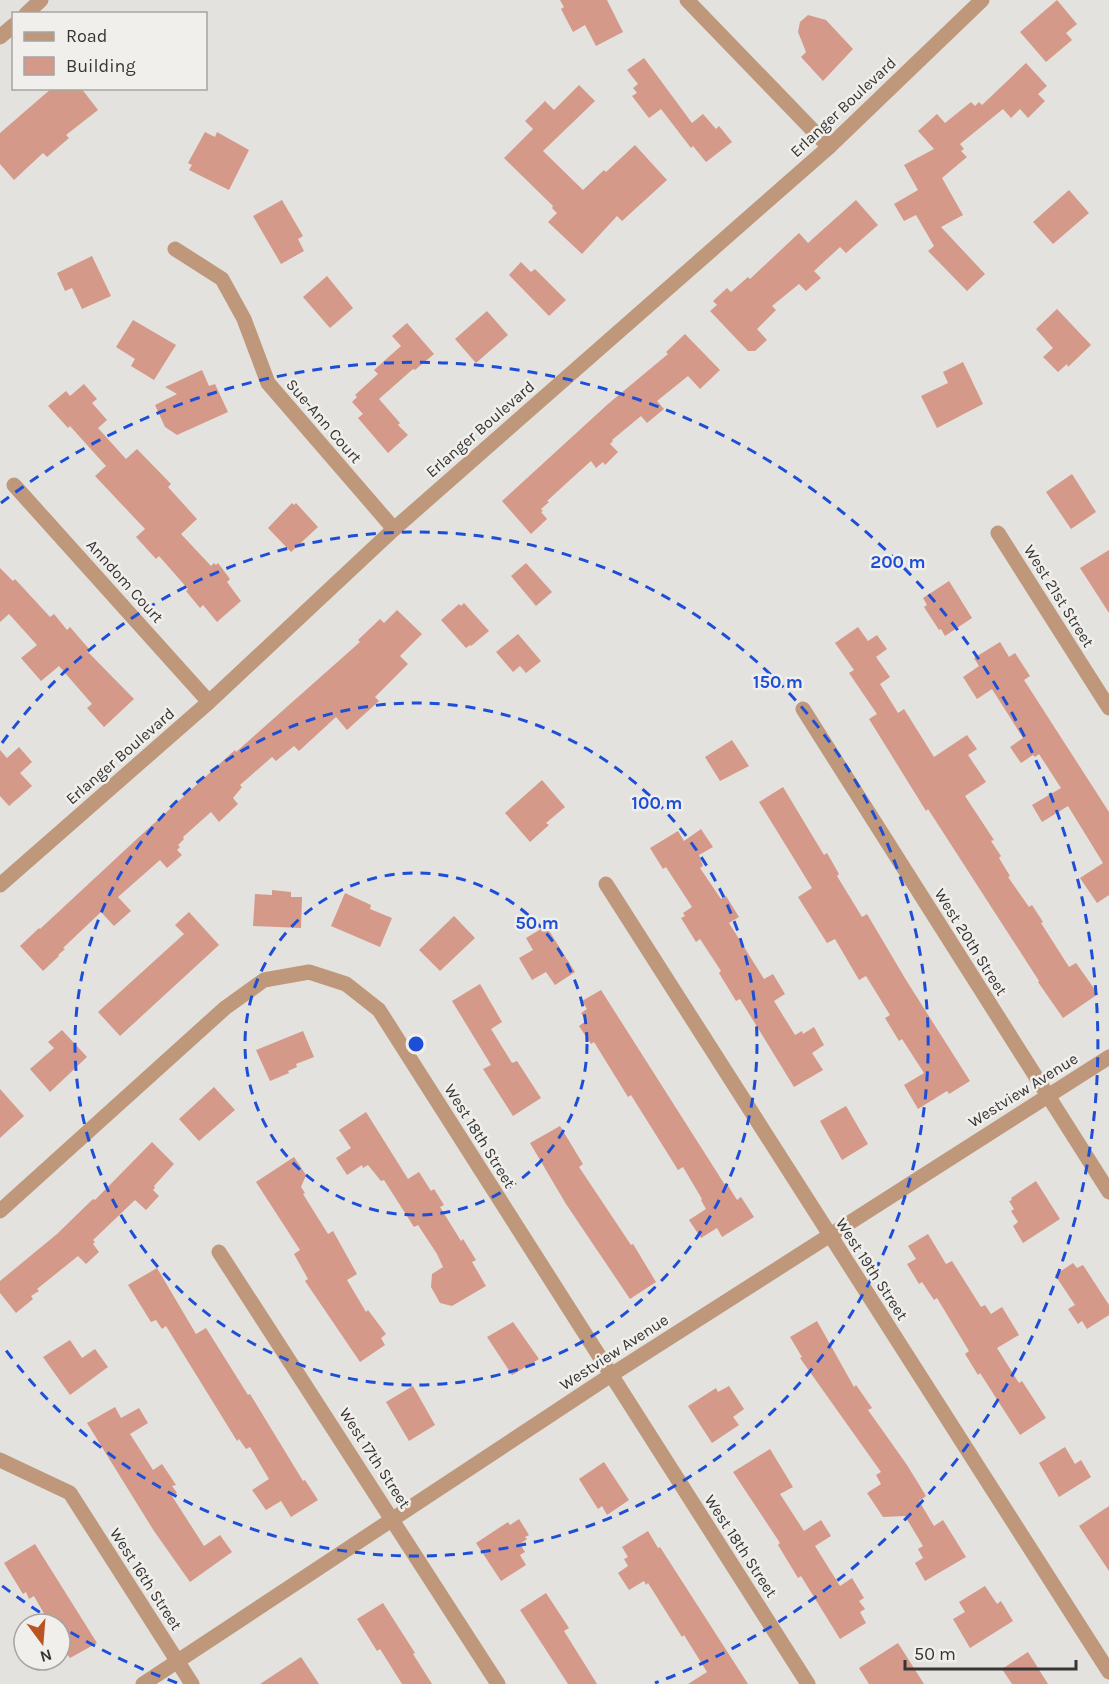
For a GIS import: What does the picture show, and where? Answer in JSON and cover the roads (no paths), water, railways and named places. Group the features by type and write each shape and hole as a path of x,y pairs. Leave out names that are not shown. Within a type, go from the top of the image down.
{"street":[{"path":"28,12 41,0"},
{"path":"687,0 829,147"},
{"name":"Erlanger Boulevard","path":"2,877 209,702 394,529 829,147 982,0"},
{"path":"0,37 12,26"},
{"name":"Sue-Ann Court","path":"175,249 222,279 244,319 268,383 394,529"},
{"name":"Anndom Court","path":"14,485 209,702"},
{"name":"West 21st Street","path":"998,533 1109,708"},
{"name":"West 20th Street","path":"803,710 1109,1192"},
{"name":"West 19th Street","path":"606,884 1109,1672"},
{"name":"West 18th Street","path":"0,1212 225,1008 264,980 309,972 346,984 379,1010 808,1684"},
{"name":"Westview Avenue","path":"143,1684 611,1375 1109,1057"},
{"name":"West 17th Street","path":"219,1252 393,1518 498,1684"},
{"name":"West 16th Street","path":"0,1460 70,1493 192,1684"}]}
